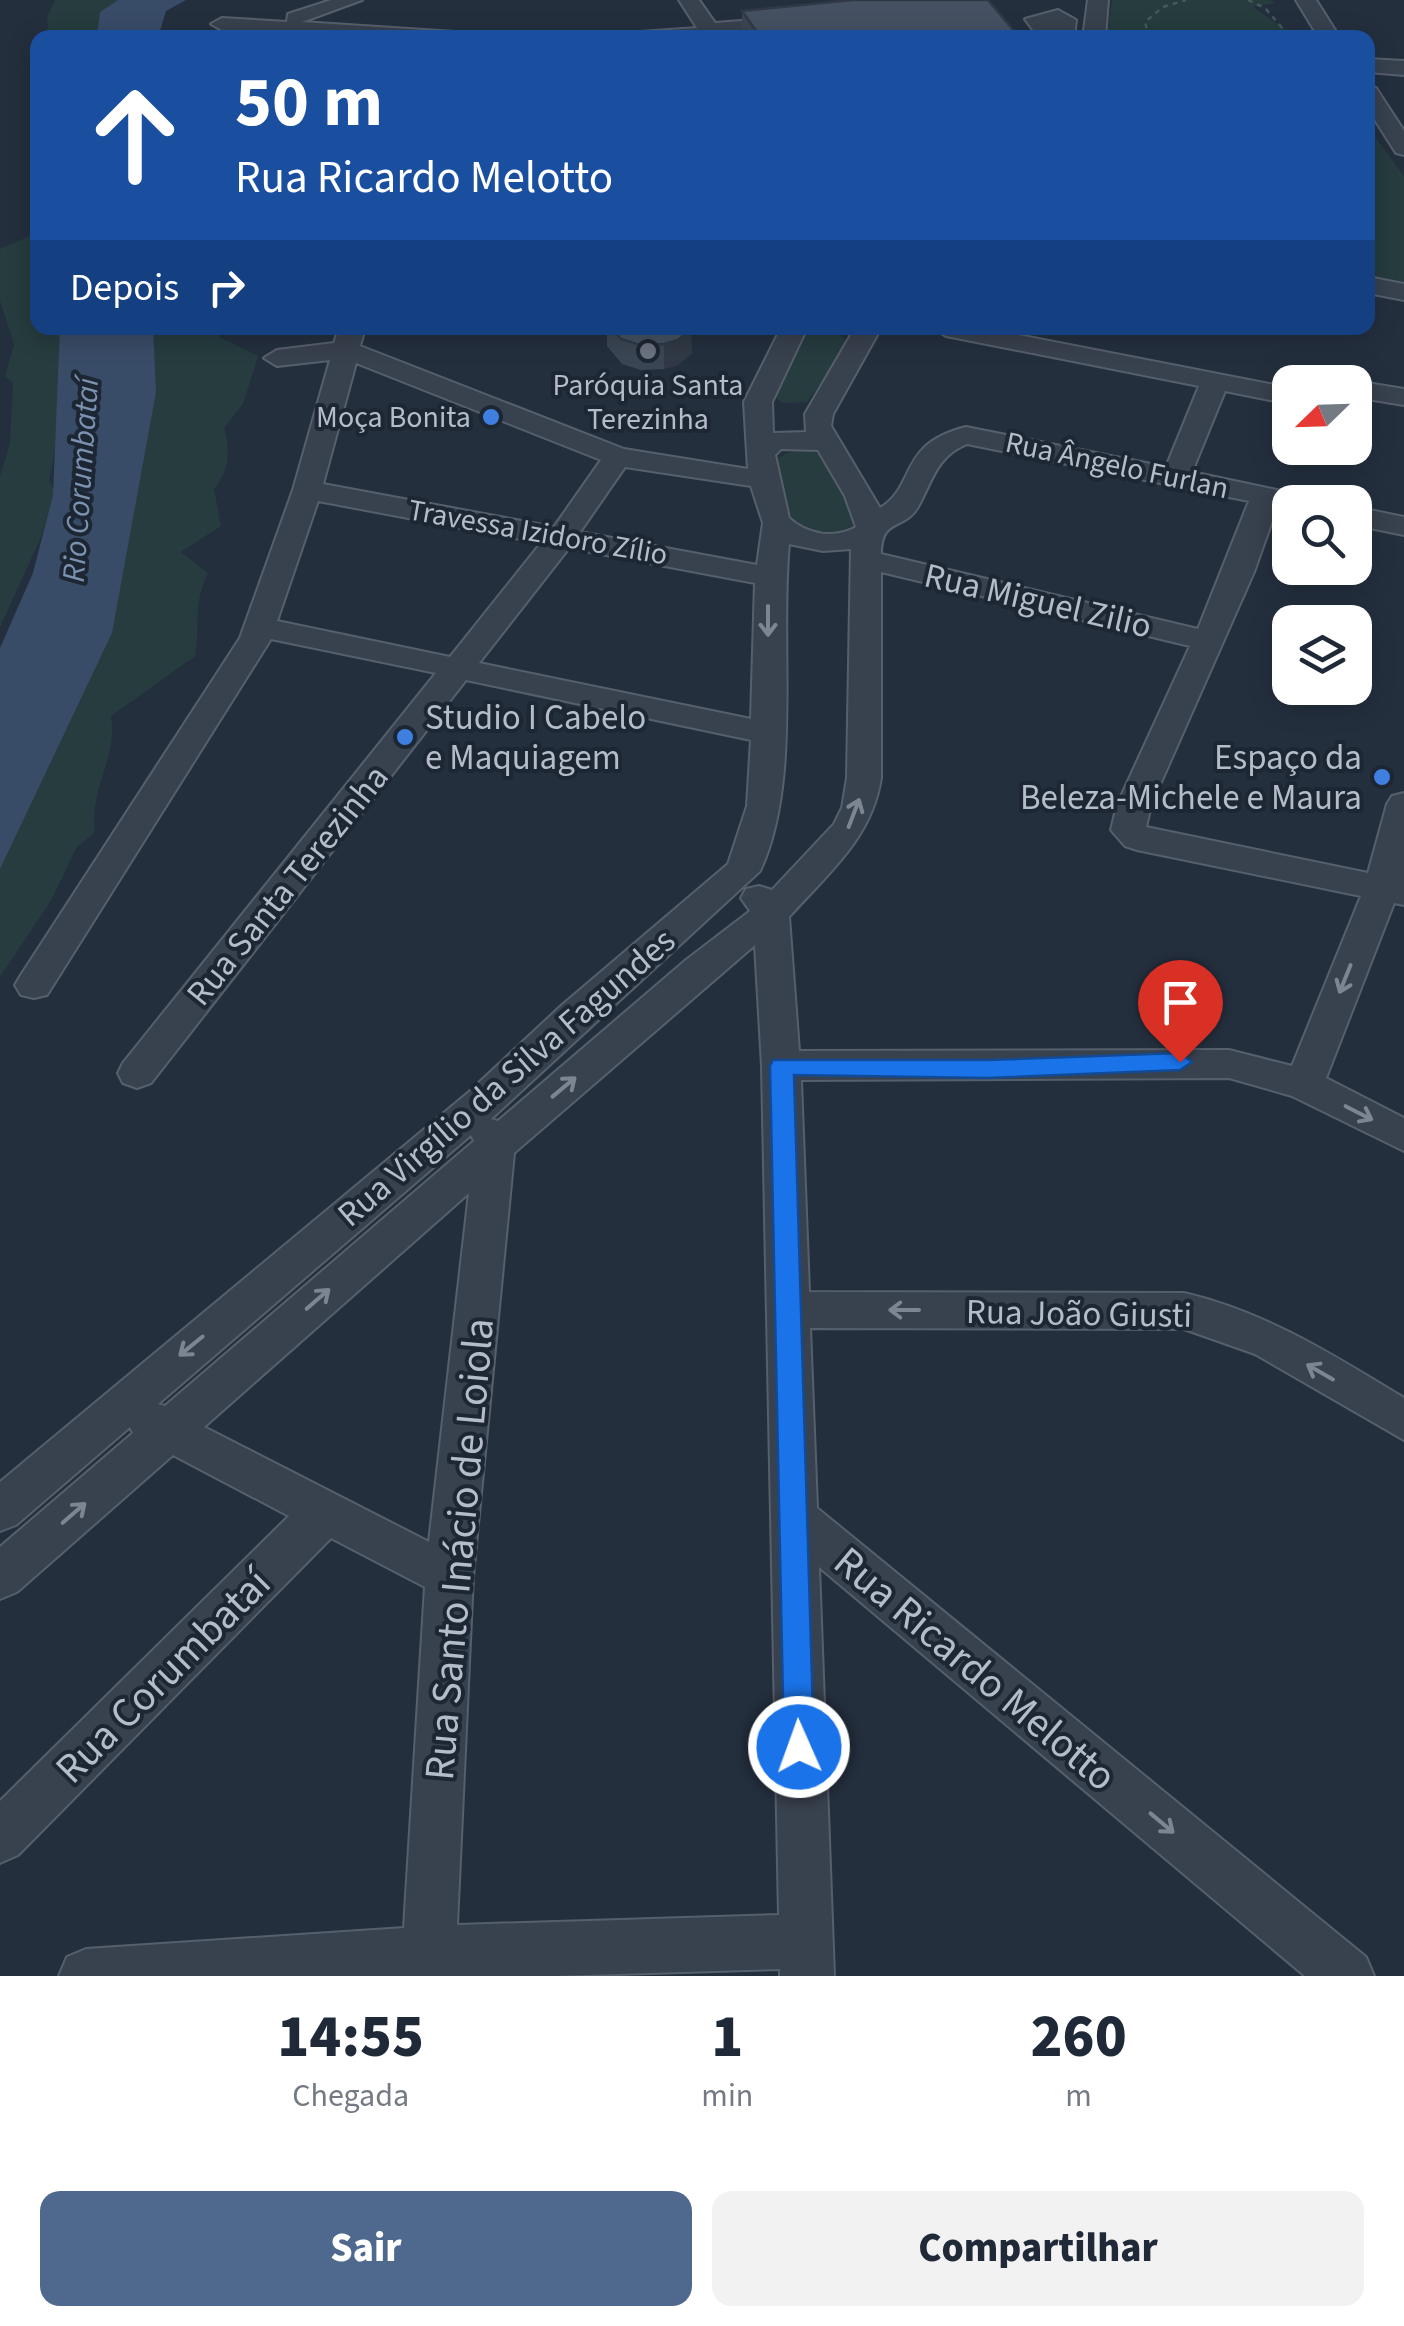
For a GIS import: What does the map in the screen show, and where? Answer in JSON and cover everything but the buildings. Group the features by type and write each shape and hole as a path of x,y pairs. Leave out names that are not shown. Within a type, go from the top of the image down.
{"street":[{"path":"273,24 352,0"},
{"path":"222,24 361,30 369,0"},
{"path":"689,0 709,30"},
{"path":"1095,30 1098,0"},
{"path":"1306,0 1325,30"},
{"path":"1043,30 1034,19 1058,16 1066,20 1064,30"},
{"path":"743,30 813,21"},
{"path":"1375,66 1404,68"},
{"path":"1375,103 1401,138"},
{"path":"1375,287 1404,292"},
{"path":"86,1976 428,1953 605,1962 806,1958 791,1515 782,1066 770,914 750,856 768,788 768,576 777,524 763,467 760,398 791,335"},
{"path":"823,428 865,335"},
{"path":"982,335 1272,392"},
{"path":"1078,335 1272,373"},
{"path":"277,358 349,339 618,457 763,467"},
{"path":"34,985 260,626 307,490 349,339"},
{"path":"1176,477 1215,380"},
{"path":"1372,392 1404,397"},
{"path":"760,398 823,428 858,494 868,541"},
{"path":"1372,411 1404,416"},
{"path":"763,467 774,441 823,428"},
{"name":"Rua Ângelo Furlan","path":"910,482 941,445 966,435 1272,497"},
{"name":"Rua Santa Terezinha","path":"137,1073 563,535 618,457"},
{"path":"858,494 910,482 904,506 868,541"},
{"name":"Travessa Izidoro Zílio","path":"307,490 768,576"},
{"path":"1272,515 1208,640 1134,805 1128,830 1137,838 1393,891"},
{"path":"1372,519 1404,526"},
{"name":"Rua Miguel Zilio","path":"777,524 791,535 835,542 868,541 1208,640"},
{"name":"Rua Virgílio da Silva Fagundes","path":"0,1510 122,1403 770,914 848,830 864,778 868,541"},
{"path":"260,626 767,733"},
{"path":"1304,1084 1393,891 1404,804"},
{"path":"750,856 823,857"},
{"name":"Rua Virgílio da Silva Fagundes","path":"0,1577 167,1432 489,1124 574,1016 750,856"},
{"path":"782,1066 988,1069 1180,1062 1258,1069 1304,1084 1404,1136"},
{"name":"Rua Santo Inácio de Loiola","path":"428,1953 449,1576 489,1124"},
{"name":"Rua João Giusti","path":"787,1310 1184,1311 1214,1316 1265,1340 1404,1421"},
{"path":"122,1403 167,1432 449,1576"},
{"name":"Rua Corumbataí","path":"0,1837 325,1512"},
{"name":"Rua Ricardo Melotto","path":"791,1515 1348,1976"}],"path":[{"path":"1147,30 1145,22 1163,7 1186,0"},
{"path":"1248,0 1265,8 1283,30"}],"green space":[{"path":"55,0 133,0 120,30 46,30"},
{"path":"1112,0 1270,0 1275,3 1253,7 1287,30 1108,30"},
{"path":"1375,137 1404,176 1404,282 1375,277"},
{"path":"30,236 30,335 79,335 49,480 55,492 41,537 0,627 0,476 10,443 13,383 5,376 14,344 0,301 0,249"},
{"path":"127,335 219,335 258,356 243,404 224,428 227,460 214,489 221,526 181,552 208,573 198,605 195,656 111,716 111,746 96,801 95,832 76,848 52,899 0,977 0,822"},
{"path":"801,335 839,335 850,343 807,402 782,403 774,395"},
{"path":"792,451 817,453 831,462 846,488 852,526 835,533 789,527 774,470 778,458"}],"water":[{"path":"118,0 186,0 166,11 160,30 98,30 100,12"},
{"name":"Rio Corumbataí","path":"60,335 153,335 156,392 112,633 0,869 0,648 33,573 53,495"}],"place":[{"name":"Paróquia Santa Terezinha","path":"648,351"},
{"name":"Moça Bonita","path":"491,417"},
{"name":"Studio I Cabelo e Maquiagem","path":"405,737"},
{"name":"Espaço da Beleza-Michele e Maura","path":"1382,777"}],"route":[{"path":"799,1747 782,1066 988,1069 1180,1062"}]}
